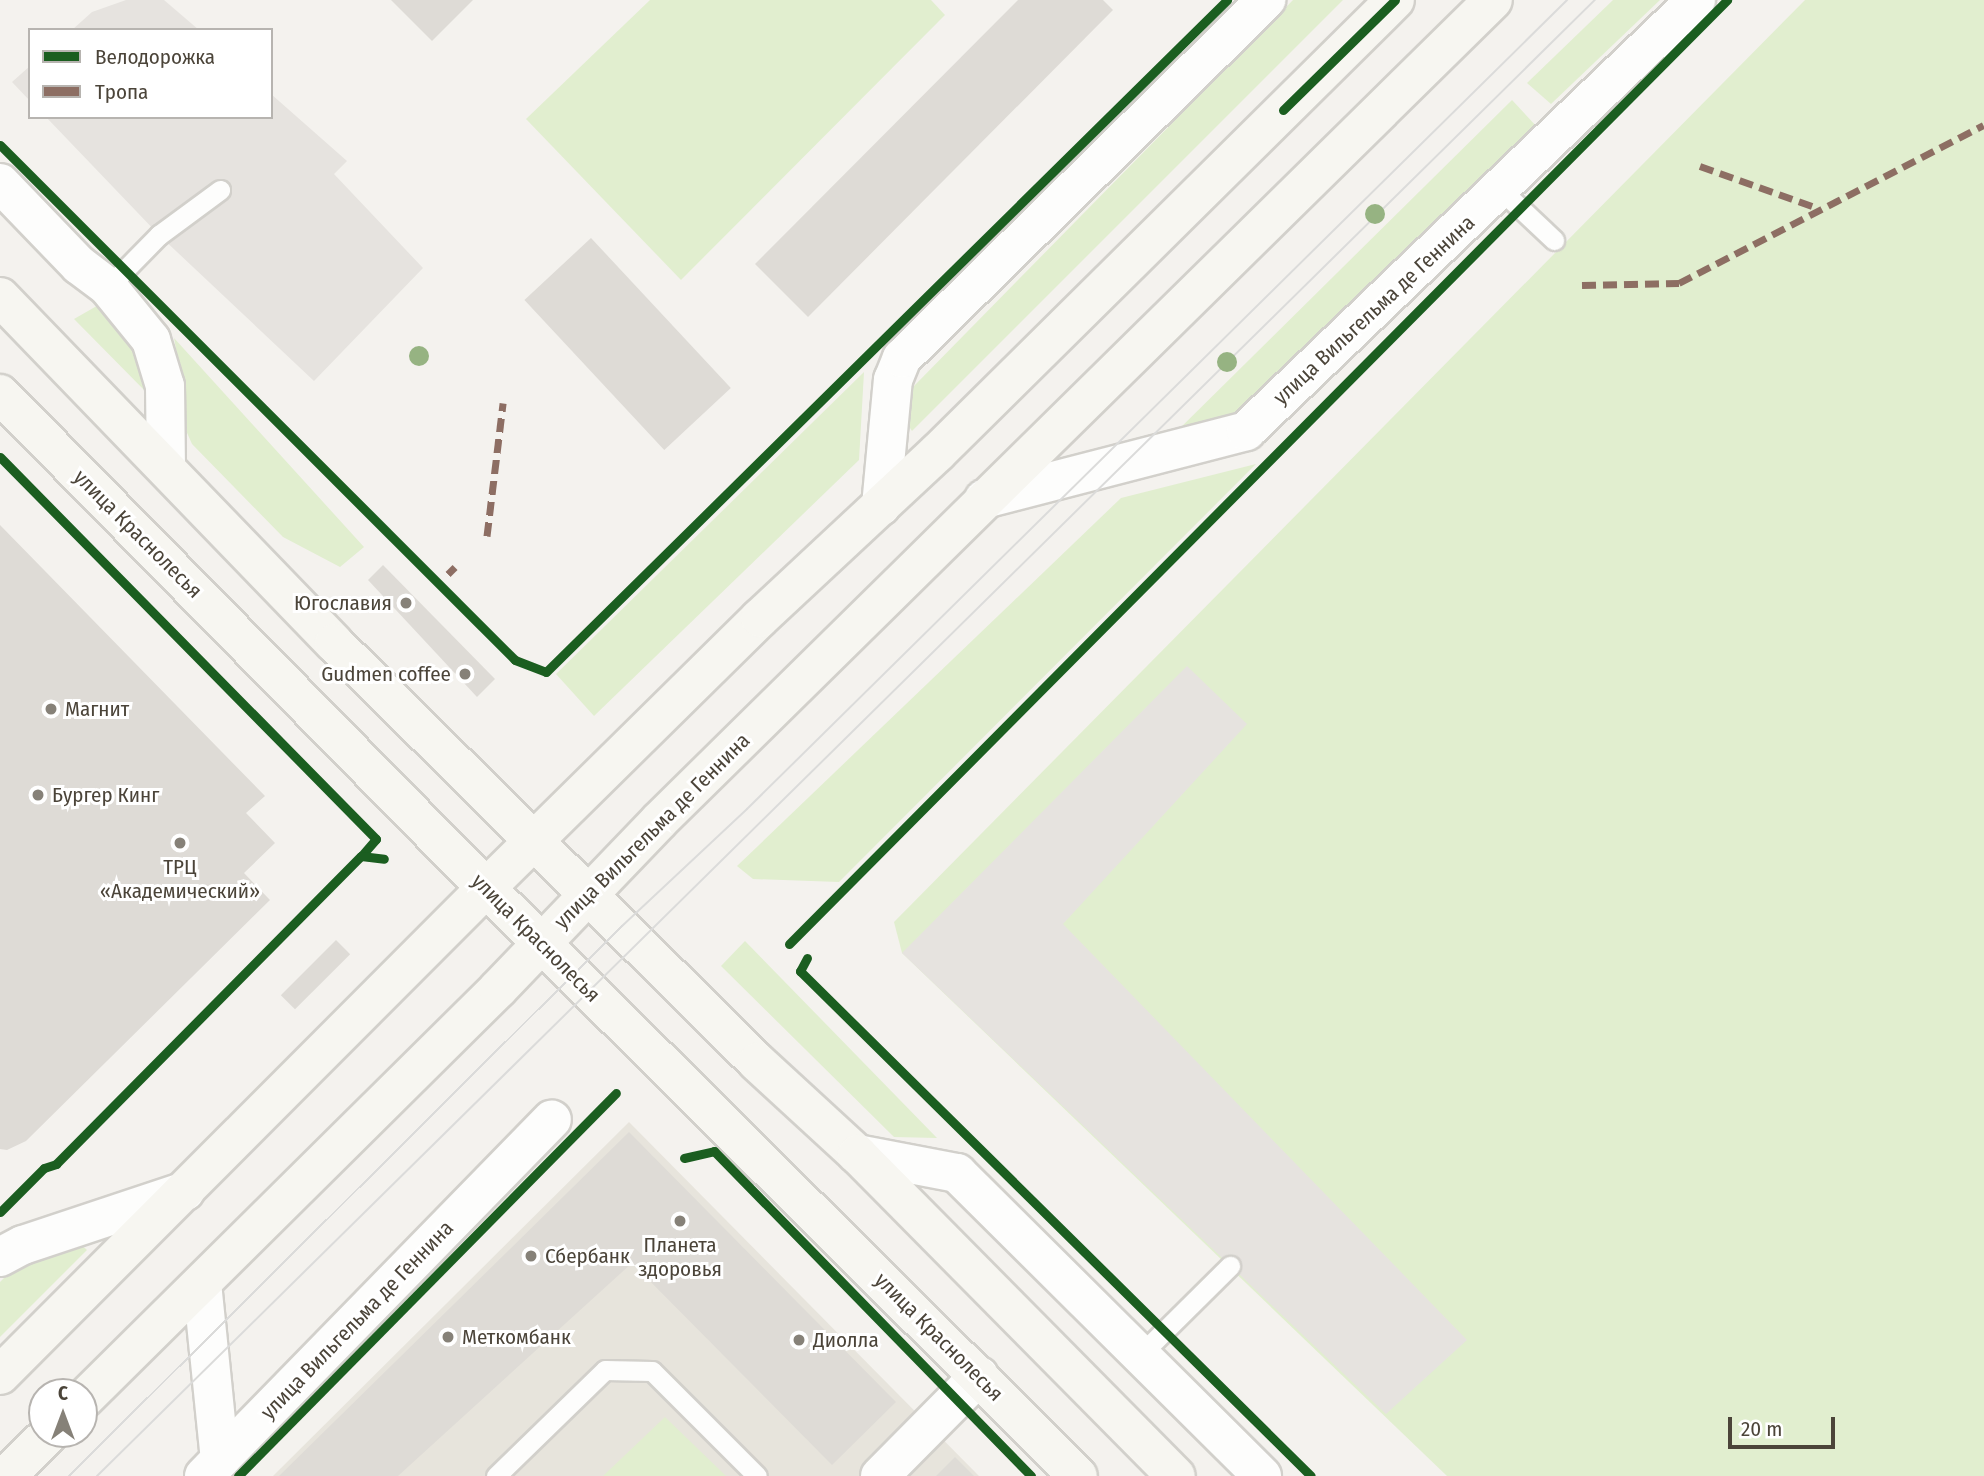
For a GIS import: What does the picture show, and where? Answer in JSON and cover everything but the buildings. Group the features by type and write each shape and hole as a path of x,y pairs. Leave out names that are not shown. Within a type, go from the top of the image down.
{"main road":[{"path":"0,1375 535,839 881,506 1395,0"},
{"name":"улица Вильгельма де Геннина","path":"98,1385 984,499 1493,0"},
{"path":"0,296 334,643 535,839 757,1062 857,1154 1176,1476"},
{"name":"улица Краснолесья","path":"0,394 486,888 1078,1476"},
{"path":"6,1476 35,1448"}],"street":[{"path":"881,506 893,380 902,358 1266,0"},
{"name":"улица Вильгельма де Геннина","path":"984,499 1246,431 1501,190 1696,0"},
{"path":"0,183 79,265 108,287 150,340 165,386 166,466"},
{"name":"улица Вильгельма де Геннина","path":"212,1468 552,1120"},
{"path":"857,1154 957,1173 1142,1353 1262,1476"},
{"path":"8,1241 185,1191"},
{"name":"улица Вильгельма де Геннина","path":"202,1283 212,1468"},
{"path":"880,1476 979,1376"}],"lane":[{"path":"108,287 159,234 220,190"},
{"path":"1501,190 1554,240"},
{"path":"1142,1353 1230,1266"},
{"path":"496,1476 605,1370 652,1371 757,1476"}],"shaded area":[{"path":"126,0 164,0 197,28 74,28 92,12"},
{"path":"28,68 28,99 12,82"},
{"path":"273,96 347,161 334,174 423,268 314,381 159,235 48,119 273,119"},
{"path":"1187,666 1247,724 1063,924 1467,1340 1386,1414 902,953"},
{"path":"629,1122 979,1476 273,1476"}],"green space":[{"path":"650,0 931,0 945,15 681,280 526,119"},
{"path":"1293,0 1343,0 912,431 906,422 913,387"},
{"path":"1613,0 1660,0 1551,104 1527,83"},
{"path":"1805,0 1984,0 1984,1476 1447,1476 902,953 894,922"},
{"path":"1512,100 1538,128 1251,412 1170,438"},
{"path":"102,303 140,341 151,397 74,319"},
{"path":"174,338 364,547 340,567 283,537 192,444 180,417 182,382"},
{"path":"864,372 859,460 594,716 556,674"},
{"path":"1256,464 839,882 753,879 737,866 1121,498"},
{"path":"745,941 937,1138 894,1137 721,966"},
{"path":"79,1243 87,1250 0,1337 0,1282 15,1267"},
{"path":"665,1417 726,1476 603,1476"}],"tram line":[{"path":"69,1476 622,926 747,809 1567,0"},
{"path":"97,1476 1595,0"}],"marked path":[{"path":"1582,285 1679,283 1984,125"},
{"path":"1700,166 1818,208"},
{"path":"487,536 503,403"},
{"path":"448,574 455,567"}],"cycle path":[{"path":"0,145 515,660 546,672 1227,0"},
{"path":"1283,110 1395,0"},
{"path":"789,944 1727,0"},
{"path":"0,457 376,839 361,856"},
{"path":"0,1212 44,1168 56,1164 361,856 384,859"},
{"path":"807,958 800,971 1311,1476"},
{"path":"238,1476 616,1093"},
{"path":"684,1158 714,1151 1031,1476"}],"place":[{"name":"Югославия","path":"406,603"},
{"name":"Gudmen coffee","path":"465,674"},
{"name":"Магнит","path":"51,709"},
{"name":"Бургер Кинг","path":"38,795"},
{"name":"ТРЦ «Академический»","path":"180,843"},
{"name":"Планета здоровья","path":"680,1221"},
{"name":"Сбербанк","path":"531,1256"},
{"name":"Меткомбанк","path":"448,1337"},
{"name":"Диолла","path":"799,1340"}]}
